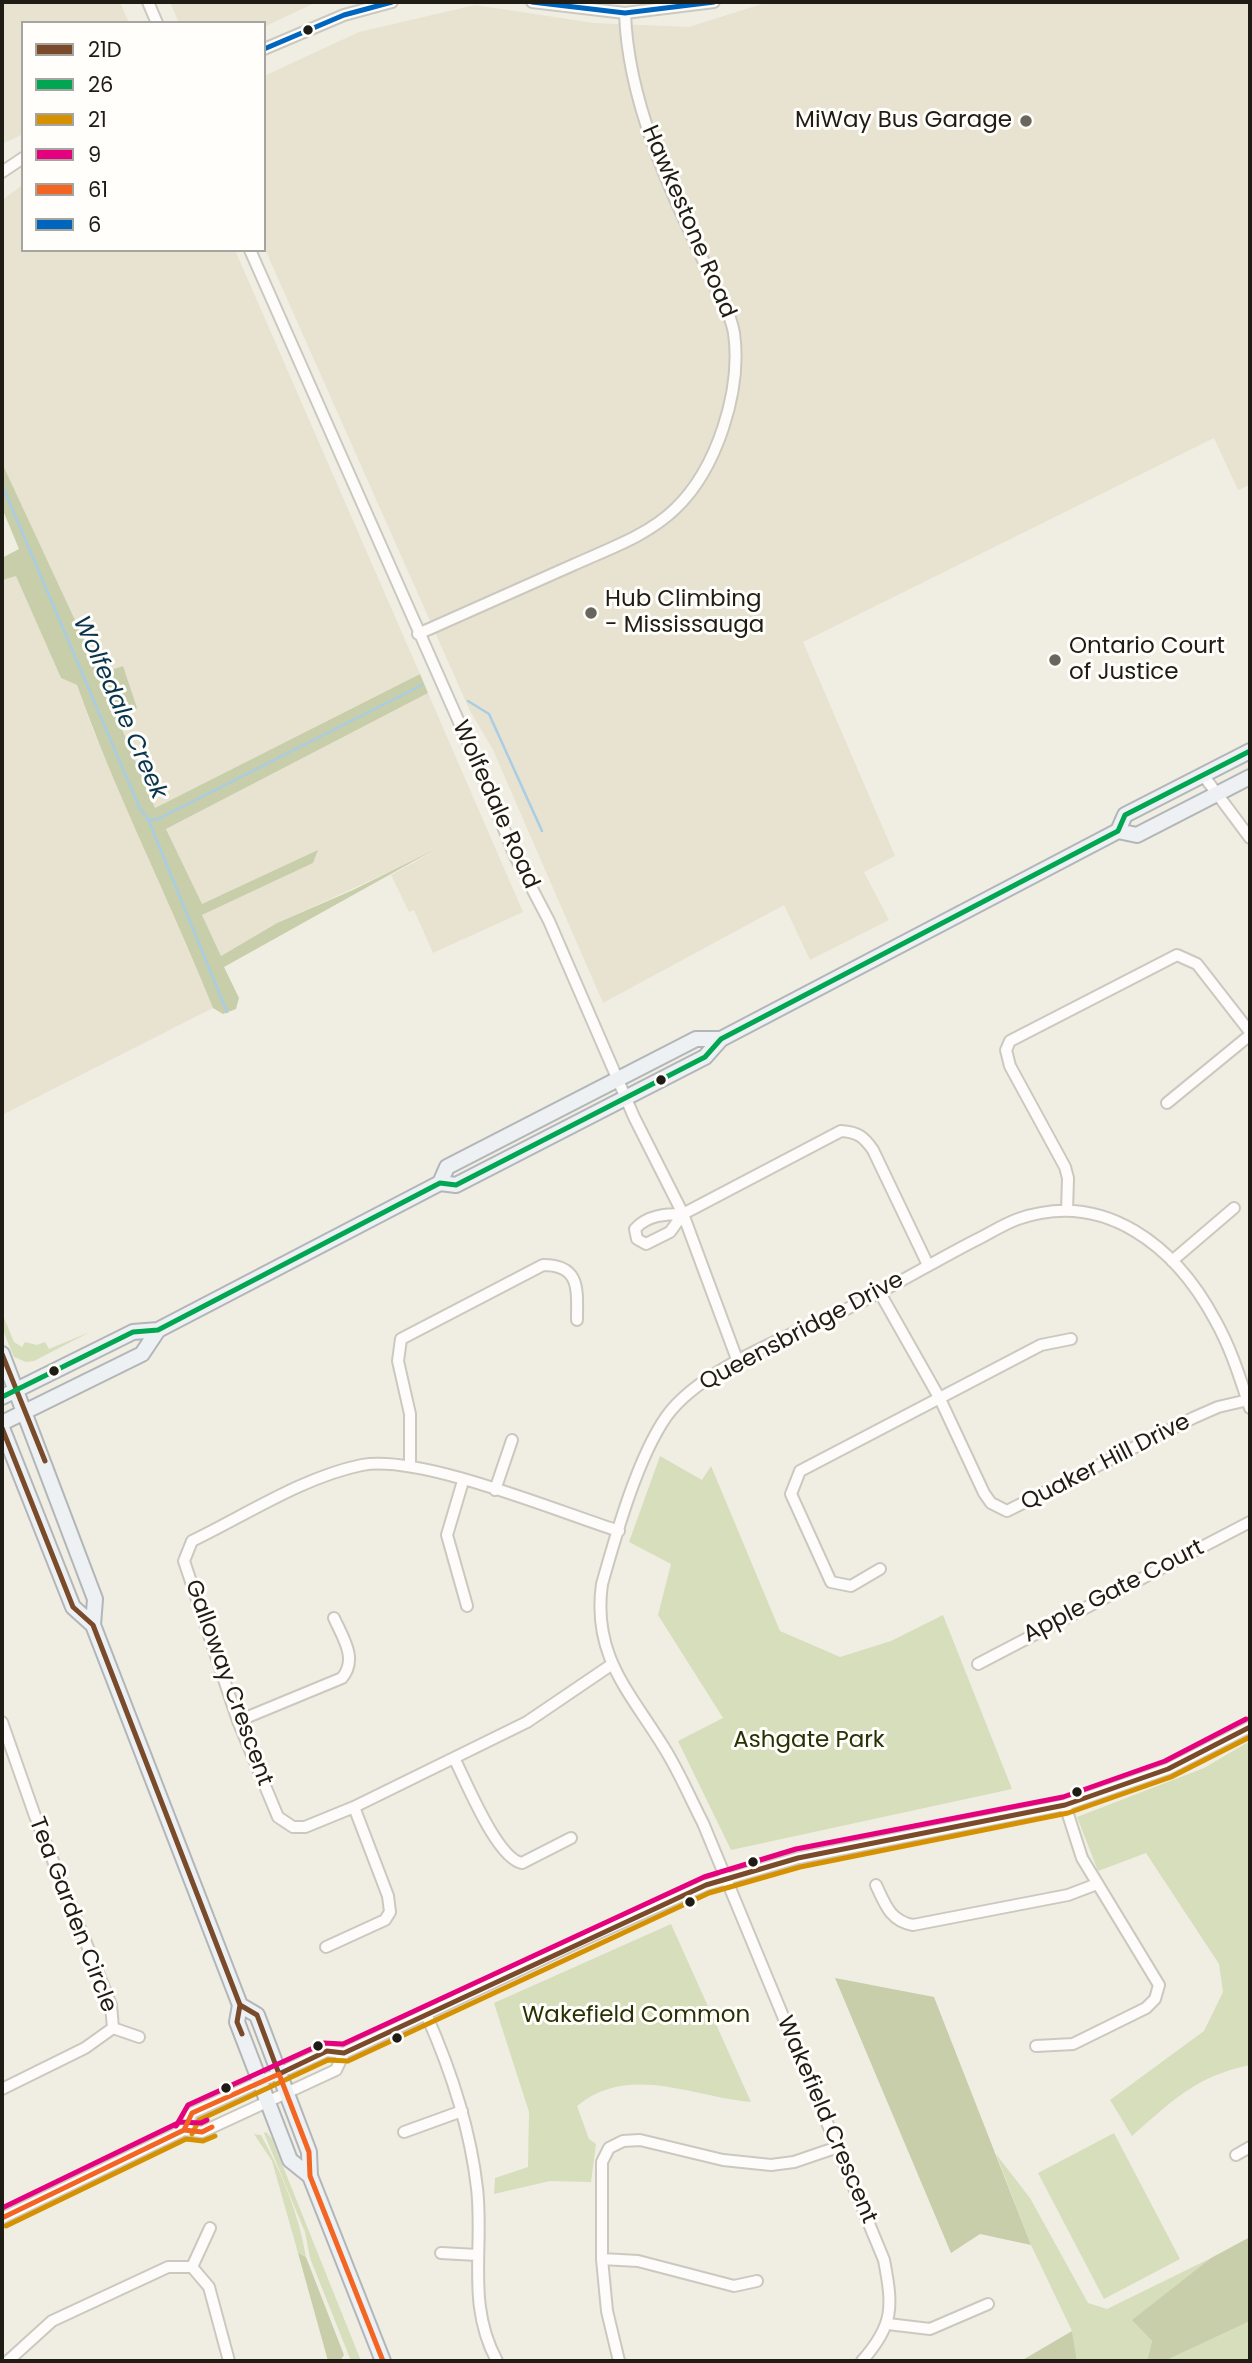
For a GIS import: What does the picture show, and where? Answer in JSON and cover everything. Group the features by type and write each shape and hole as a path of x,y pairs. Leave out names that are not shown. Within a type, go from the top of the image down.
{"main road":[{"path":"2,1397 133,1332 158,1330 440,1183 456,1185 626,1098 705,1057 721,1039 1118,831 1125,815 1250,751"},
{"path":"1118,831 1137,835 1250,777"},
{"path":"440,1183 447,1167 696,1039 721,1039"},
{"path":"158,1330 142,1354 2,1426 74,1607 93,1625 240,2005 237,2022 290,2160 310,2176"},
{"path":"2,1354 95,1599 93,1625"},
{"path":"240,2005 257,2015 309,2152 310,2176 383,2361"}],"street":[{"path":"148,2 156,21"},
{"path":"266,48 344,15 392,2"},
{"path":"532,2 625,13 714,2"},
{"name":"Hawkestone Road","path":"418,634 638,537 676,509 703,472 725,424 733,395 734,332 689,232 641,108 626,42 625,13"},
{"path":"2,172 21,159"},
{"name":"Wolfedale Road","path":"251,252 626,1098 683,1214 737,1362"},
{"path":"1203,775 1250,838"},
{"path":"1067,1211 1068,1178 1065,1167 1010,1066 1006,1051 1010,1041 1177,956 1197,964 1250,1033 1167,1103"},
{"path":"683,1214 841,1131 854,1132 865,1139 873,1150 928,1265"},
{"path":"1172,1261 1234,1208"},
{"name":"Queensbridge Drive","path":"726,1878 673,1761 611,1665 599,1606 602,1584 649,1449 666,1417 696,1387 737,1362 880,1293 1015,1220 1049,1210 1094,1214 1139,1231 1172,1261 1190,1281 1215,1319 1239,1371 1249,1404"},
{"path":"410,1466 410,1413 398,1361 401,1339 543,1265 565,1268 573,1277 577,1320"},
{"name":"Quaker Hill Drive","path":"880,1293 940,1399 984,1493 991,1503 1007,1511 1193,1418 1218,1407 1249,1404"},
{"path":"880,1569 851,1586 831,1582 791,1494 793,1482 800,1471 1041,1345 1071,1339"},
{"path":"495,1490 512,1440"},
{"name":"Galloway Crescent","path":"611,1665 527,1722 354,1807 305,1828 293,1827 278,1817 238,1721 184,1561 192,1541 315,1480 363,1465 410,1466 495,1490 619,1531"},
{"path":"463,1481 447,1535 467,1606"},
{"name":"Apple Gate Court","path":"978,1664 1250,1522"},
{"path":"238,1721 342,1678 350,1666 350,1655 334,1618"},
{"name":"Tea Garden Circle","path":"2,1722 35,1816 111,2005 113,2028 85,2048 2,2089"},
{"path":"184,2130 192,2113 260,2081 327,2051 344,2053 654,1906 726,1878 798,1858 1065,1805 1168,1769 1250,1727"},
{"path":"454,1758 501,1849 516,1862 522,1863 571,1838"},
{"path":"1036,2046 1073,2044 1146,2008 1155,1998 1159,1985 1082,1858 1065,1805"},
{"path":"326,1947 384,1920 390,1912 388,1896 354,1807"},
{"name":"Wakefield Crescent","path":"726,1878 884,2260 889,2284 888,2324"},
{"path":"876,1885 888,1912 901,1923 913,1925 1069,1895 1097,1884"},
{"path":"426,2014 462,2111 477,2190 481,2325 497,2361"},
{"path":"113,2028 139,2037"},
{"path":"2,2218 184,2130 202,2132 336,2070 344,2053"},
{"path":"404,2132 462,2111"},
{"path":"619,2361 607,2312 602,2259 602,2162 610,2148 623,2141 640,2140 723,2160 771,2165 794,2162 838,2147"},
{"path":"1236,2155 1250,2147"},
{"path":"192,2267 210,2228"},
{"path":"441,2253 477,2255"},
{"path":"602,2259 638,2261 734,2286 757,2281"},
{"path":"8,2361 52,2321 168,2267 192,2267 209,2287 229,2361"},
{"path":"862,2361 888,2324 930,2329 988,2304"}],"shaded area":[{"path":"2,2 120,2 128,21 21,21 21,135 2,144"},
{"path":"170,2 317,2 266,26 266,21 178,21"},
{"path":"768,2 1250,2 1250,485 1238,490 1214,438 803,642 895,856 864,872 889,920 810,960 784,905 603,1003 493,750 470,711 266,252 266,75 359,32 475,5 594,23 689,27"},
{"path":"21,186 21,252 236,252 420,674 155,808 119,722 123,666 100,675 2,463 2,200"},
{"path":"16,575 61,678 77,685 93,730 176,915 213,1008 2,1115 2,580"},
{"path":"428,693 523,912 433,953 414,910 409,912 391,875 431,853 277,923 221,956 202,915 313,863 317,851 202,905 166,829"}],"green space":[{"path":"2,463 100,674 123,666 137,708 119,722 155,808 420,674 428,693 166,829 202,904 318,850 313,863 202,915 221,956 277,923 432,851 224,967 239,998 236,1009 223,1014 213,1008 109,767 77,685 61,678 16,576 2,580 2,558 19,549 2,508"},
{"path":"2,1313 14,1342 22,1347 25,1342 37,1345 45,1342 49,1349 90,1332 34,1361 26,1362 14,1357 2,1328"},
{"name":"Ashgate Park","path":"660,1456 702,1480 711,1466 780,1631 840,1657 891,1641 943,1615 1012,1789 731,1850 678,1741 723,1718 658,1615 671,1564 629,1542"},
{"path":"1250,1741 1250,2065 1199,2083 1132,2136 1110,2100 1204,2031 1223,1992 1219,1964 1146,1853 1098,1871 1077,1817 1204,1768"},
{"name":"Wakefield Common","path":"671,1924 751,2102 661,2086 618,2087 597,2093 577,2106 589,2139 596,2144 591,2182 550,2181 494,2194 495,2178 528,2167 529,2112 494,2003"},
{"path":"835,1978 934,1997 1031,2245 980,2234 951,2253"},
{"path":"264,2133 272,2139 361,2361 351,2361 310,2258 305,2232"},
{"path":"1114,2133 1180,2259 1104,2299 1038,2173"},
{"path":"254,2134 261,2135 283,2179 306,2257 298,2253 272,2161"},
{"path":"996,2154 1030,2198 1088,2303 1107,2309 1211,2258 1133,2320 1152,2341 1147,2361 1077,2361 1072,2331 1031,2245"},
{"path":"1250,2237 1250,2321 1164,2361 1147,2361 1152,2341 1132,2320 1211,2258"},
{"path":"298,2253 306,2257 344,2355 340,2361 328,2361"},
{"path":"1250,2321 1250,2361 1163,2360"},
{"path":"1072,2331 1077,2361 1021,2361"}],"waterway":[{"name":"Wolfedale Creek","path":"2,485 140,809 148,819 156,820 422,685"},
{"name":"Wolfedale Creek","path":"468,701 489,714 542,831"},
{"path":"148,819 227,1012"}],"transit line":[{"name":"6","path":"266,48 344,15 392,2"},
{"name":"6","path":"532,2 625,13 714,2"},
{"name":"26","path":"2,1397 133,1332 158,1330 440,1183 456,1185 705,1057 721,1039 1118,831 1125,815 1250,751"},
{"name":"21D","path":"2,1354 45,1461"},
{"name":"21D","path":"2,1428 73,1607 93,1625 240,2005 237,2022 242,2034"},
{"name":"9","path":"176,2126 188,2105 324,2043 343,2044 704,1877 796,1849 1063,1797 1165,1761 1246,1719"},
{"name":"21D","path":"240,2005 257,2015 279,2074 327,2051 344,2053 706,1885 798,1858 1065,1805 1168,1769 1250,1727"},
{"name":"21","path":"192,2134 199,2120 328,2060 348,2061 709,1893 800,1867 1068,1813 1171,1777 1250,1737"},
{"name":"61","path":"184,2130 192,2113 279,2074 309,2152 310,2176 383,2361"},
{"name":"9","path":"2,2208 180,2122 201,2123 207,2120"},
{"name":"61","path":"2,2218 184,2130 202,2132 212,2127"},
{"name":"21","path":"6,2226 186,2139 203,2141 215,2136"}],"place":[{"name":"MiWay Bus Garage","path":"1026,121"},
{"name":"Hub Climbing - Mississauga","path":"591,613"},
{"name":"Ontario Court of Justice","path":"1055,660"}]}
